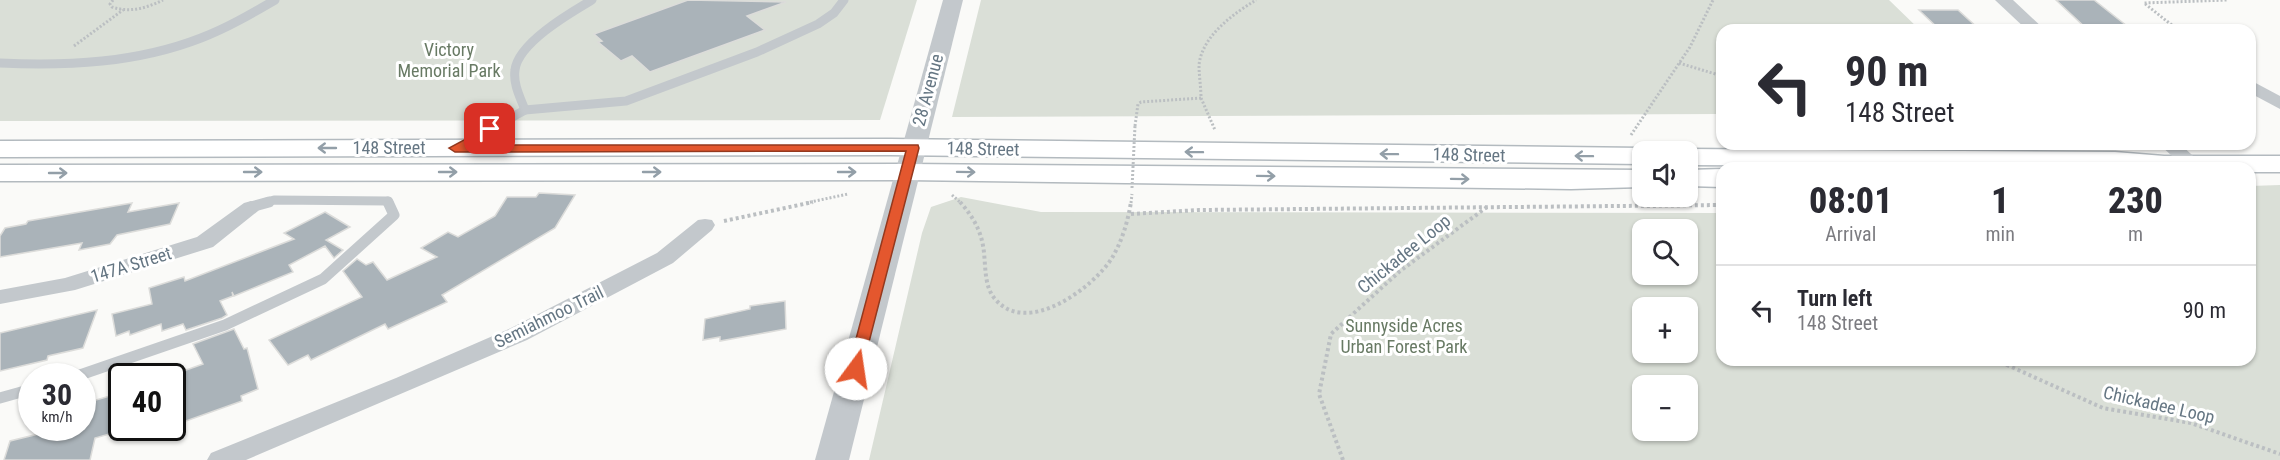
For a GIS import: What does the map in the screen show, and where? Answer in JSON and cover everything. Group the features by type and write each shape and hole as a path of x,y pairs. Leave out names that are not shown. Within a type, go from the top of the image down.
{"main road":[{"name":"148 Street","path":"0,149 455,148 1571,180 1632,179"},
{"name":"148 Street","path":"0,173 910,160 1218,153 1630,156"},
{"path":"2142,162 2167,154"},
{"path":"1698,157 2115,160 2167,154 2187,162"},
{"path":"2256,164 2280,164"},
{"path":"1698,178 1716,178"}],"street":[{"name":"28 Avenue","path":"832,460 953,0"},
{"path":"2003,0 2030,24"},
{"path":"2256,89 2280,104"},
{"name":"147A Street","path":"0,297 67,285 205,242 251,207"},
{"name":"Semiahmoo Trail","path":"220,460 405,384 519,334 664,258 705,225"}],"lane":[{"path":"0,63 47,66 115,60 177,46 226,28 275,0"},
{"path":"525,111 515,84 516,62 536,39 571,12 592,0"},
{"path":"455,148 525,111 626,101 758,52 818,24 834,13 844,0"},
{"path":"96,369 225,325 323,279 394,215 388,201 274,200 251,207"},
{"path":"0,398 18,393"}],"path":[{"path":"113,0 110,4 112,7 123,10 148,6 163,0"},
{"path":"1218,153 1217,135 1201,98 1200,60 1215,32 1238,9 1256,0"},
{"path":"1630,156 1679,63 1690,48 1713,0"},
{"path":"2170,24 2144,3 2228,0"},
{"path":"47,66 123,10"},
{"path":"1679,63 1716,74"},
{"path":"949,193 961,202 982,237 990,293 997,302 1010,310 1036,311 1052,307 1097,279 1112,258 1131,213 1134,126 1138,105 1141,102 1201,98"},
{"path":"705,225 850,194"},
{"path":"1131,213 1199,210 1716,205"},
{"name":"Chickadee Loop","path":"1343,460 1319,394 1331,334 1400,271 1487,207"},
{"name":"Chickadee Loop","path":"2007,366 2103,408 2191,423 2280,454"}],"green space":[{"name":"Victory Memorial Park","path":"0,0 917,0 880,120 0,121"},
{"path":"981,0 1889,0 1914,24 1716,24 1716,114 952,117"},
{"name":"Sunnyside Acres Urban Forest Park","path":"2280,185 2280,460 869,460 922,233 931,207 961,197 1041,212 1716,213 1716,366 2256,366 2256,186"}],"building":[{"path":"688,0 786,2 747,16 765,30 650,72 632,56 621,61 598,42 602,41 594,34"},
{"path":"2056,0 2094,0 2124,24 2082,24"},
{"path":"1919,10 1958,10 1973,24 1934,24"},
{"path":"539,193 575,195 555,228 442,295 447,302 388,329 385,324 311,360 308,355 288,365 269,340 362,297 343,271 357,259 366,265 373,262 387,280 437,257 421,248 448,232 458,237 495,216 507,197 536,197"},
{"path":"132,203 128,212 179,203 170,224 117,235 110,244 79,250 82,243 0,257 0,236 5,228 26,224 28,221"},
{"path":"325,212 350,227 326,240 343,250 334,258 325,246 289,265 293,272 234,296 232,292 233,296 220,301 227,315 222,318 186,330 183,324 162,331 161,324 130,335 129,331 116,336 112,314 152,304 149,288 184,277 185,281 294,239 284,233"},
{"path":"785,301 786,329 720,341 720,337 703,340 705,319 750,309 750,306"},
{"path":"97,310 83,348 48,356 47,360 34,363 18,363 18,367 0,371 0,333"},
{"path":"234,329 244,349 247,348 258,389 241,396 242,401 186,421 186,370 203,364 193,344"},
{"path":"108,396 108,434 96,438 96,400"},
{"path":"18,439 18,441 94,441 90,460 4,460 10,441"}],"route":[{"path":"490,129 455,148 913,148 856,369"}]}
